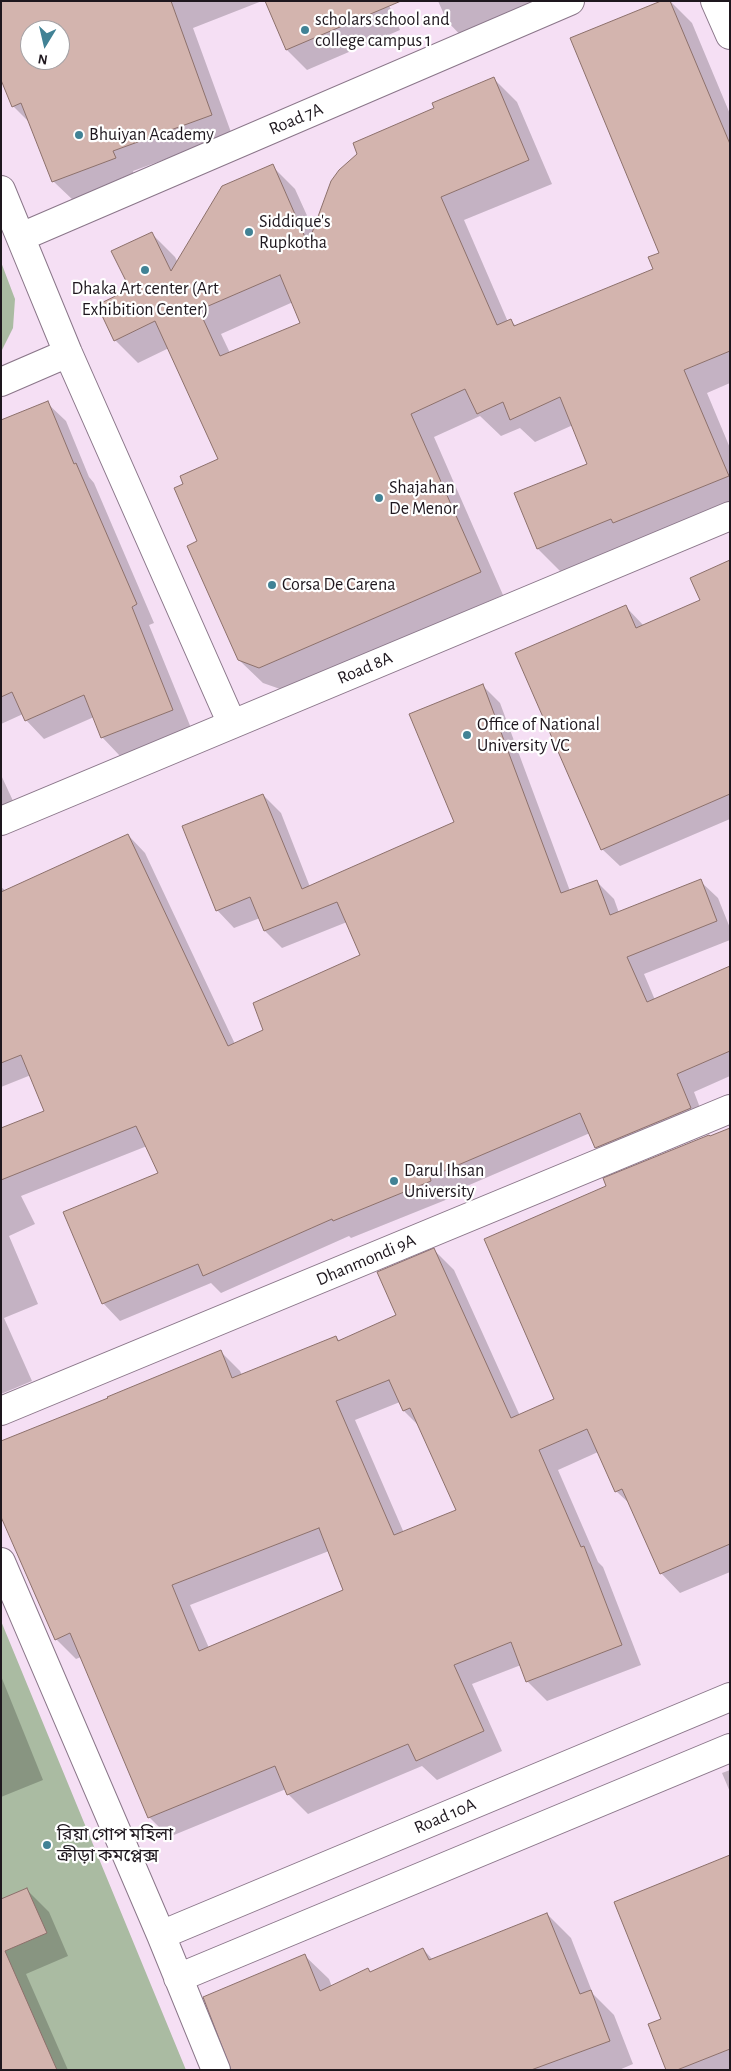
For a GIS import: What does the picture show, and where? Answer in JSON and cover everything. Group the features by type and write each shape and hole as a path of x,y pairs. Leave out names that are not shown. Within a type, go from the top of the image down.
{"street":[{"name":"Road 7A","path":"21,237 570,1"},
{"path":"716,1 730,35"},
{"path":"1,190 68,352 232,724"},
{"path":"1,382 68,352"},
{"name":"Road 8A","path":"1,821 730,516"},
{"name":"Dhanmondi 9A","path":"1,1411 730,1109"},
{"path":"1,1562 161,1935 216,2070"},
{"name":"Road 10A","path":"161,1935 730,1697"},
{"path":"178,1978 730,1748"}],"green space":[{"path":"1,262 15,299 13,328 1,352"},
{"name":"রিয়া গোপ মহিলা ক্রীড়া কমপ্লেক্স","path":"1,1621 186,2070 1,2070"}],"building":[{"path":"1,1 171,1 212,115 113,151 116,158 52,182 21,103 12,107 1,80"},
{"name":"scholars school and college campus 1","path":"265,1 401,1 286,50"},
{"path":"661,1 670,1 730,144 730,351 684,370 729,476 613,523 611,519 537,549 514,493 587,464 560,397 510,420 503,402 477,414 465,389 411,414 481,572 259,668 238,660 187,546 197,541 174,488 183,484 180,476 218,459 155,321 114,341 97,305 130,289 111,251 152,232 171,271 222,186 273,164 308,244 331,181 339,170 357,154 353,143 434,108 432,103 494,77 529,160 441,197 497,325 511,319 514,326 653,269 648,257 659,253 570,38","holes":["280,275 300,323 220,356 199,310"]},
{"path":"48,401 137,604 132,607 173,710 101,738 84,695 25,721 12,692 1,697 1,420"},
{"path":"730,560 730,794 601,850 515,653 626,605 636,628 700,600 690,578"},
{"path":"483,684 561,893 597,880 610,915 701,879 717,921 627,957 647,1002 730,966 730,1051 677,1074 691,1108 595,1148 580,1113 430,1177 431,1181 333,1221 332,1219 203,1276 198,1264 102,1304 63,1212 158,1173 136,1126 1,1180 1,1128 44,1111 21,1055 1,1063 1,892 128,834 228,1046 263,1030 253,1003 360,955 337,902 264,931 250,897 216,911 182,826 263,794 302,889 454,822 409,714"},
{"path":"730,1128 730,1544 660,1574 622,1489 615,1492 587,1429 539,1450 581,1547 584,1546 622,1645 526,1682 511,1642 454,1665 484,1731 416,1761 408,1744 287,1795 275,1766 148,1818 70,1633 55,1640 1,1517 1,1441 221,1350 232,1378 336,1336 338,1341 396,1315 377,1272 434,1248 511,1418 554,1399 484,1239 606,1186 603,1178","holes":["389,1380 403,1411 410,1408 456,1510 394,1535 336,1401","319,1528 343,1590 199,1651 172,1585"]},
{"path":"730,1855 730,2049 677,2070 666,2070 648,2024 661,2019 614,1902"},
{"path":"27,1888 47,1933 5,1951 57,2070 1,2070 1,1899"},
{"path":"547,1913 580,1994 591,1990 610,2041 531,2070 231,2070 203,1997 305,1954 320,1991 368,1968 370,1972 423,1948 429,1960"}],"place":[{"name":"scholars school and college campus 1","path":"305,30"},
{"name":"Bhuiyan Academy","path":"79,135"},
{"name":"Siddique's Rupkotha","path":"249,232"},
{"name":"Dhaka Art center (Art Exhibition Center)","path":"145,270"},
{"name":"Shajahan De Menor","path":"379,498"},
{"name":"Corsa De Carena","path":"272,585"},
{"name":"Office of National University VC","path":"467,735"},
{"name":"Darul Ihsan University","path":"394,1181"},
{"name":"রিয়া গোপ মহিলা ক্রীড়া কমপ্লেক্স","path":"47,1845"}]}
